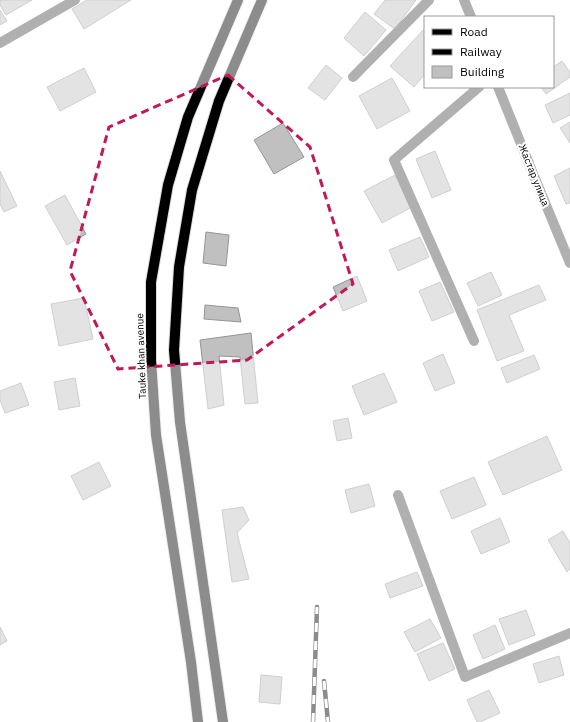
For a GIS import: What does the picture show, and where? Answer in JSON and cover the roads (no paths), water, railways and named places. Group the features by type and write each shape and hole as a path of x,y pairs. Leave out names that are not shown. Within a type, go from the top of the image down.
{"main road":[{"name":"Tauke khan avenue","path":"198,722 191,662 156,435 151,360 151,282 168,185 188,117 238,0"},
{"path":"223,722 180,422 174,350 179,267 192,190 219,101 262,0"}],"street":[{"path":"0,43 75,0"},
{"path":"353,77 429,0"},
{"path":"464,0 471,16"},
{"path":"474,341 394,160 478,88"},
{"name":"Жастар улица","path":"498,88 570,263"},
{"path":"398,495 465,677 570,632"}],"railway":[{"path":"313,722 317,607"},
{"path":"324,681 328,722"}]}
